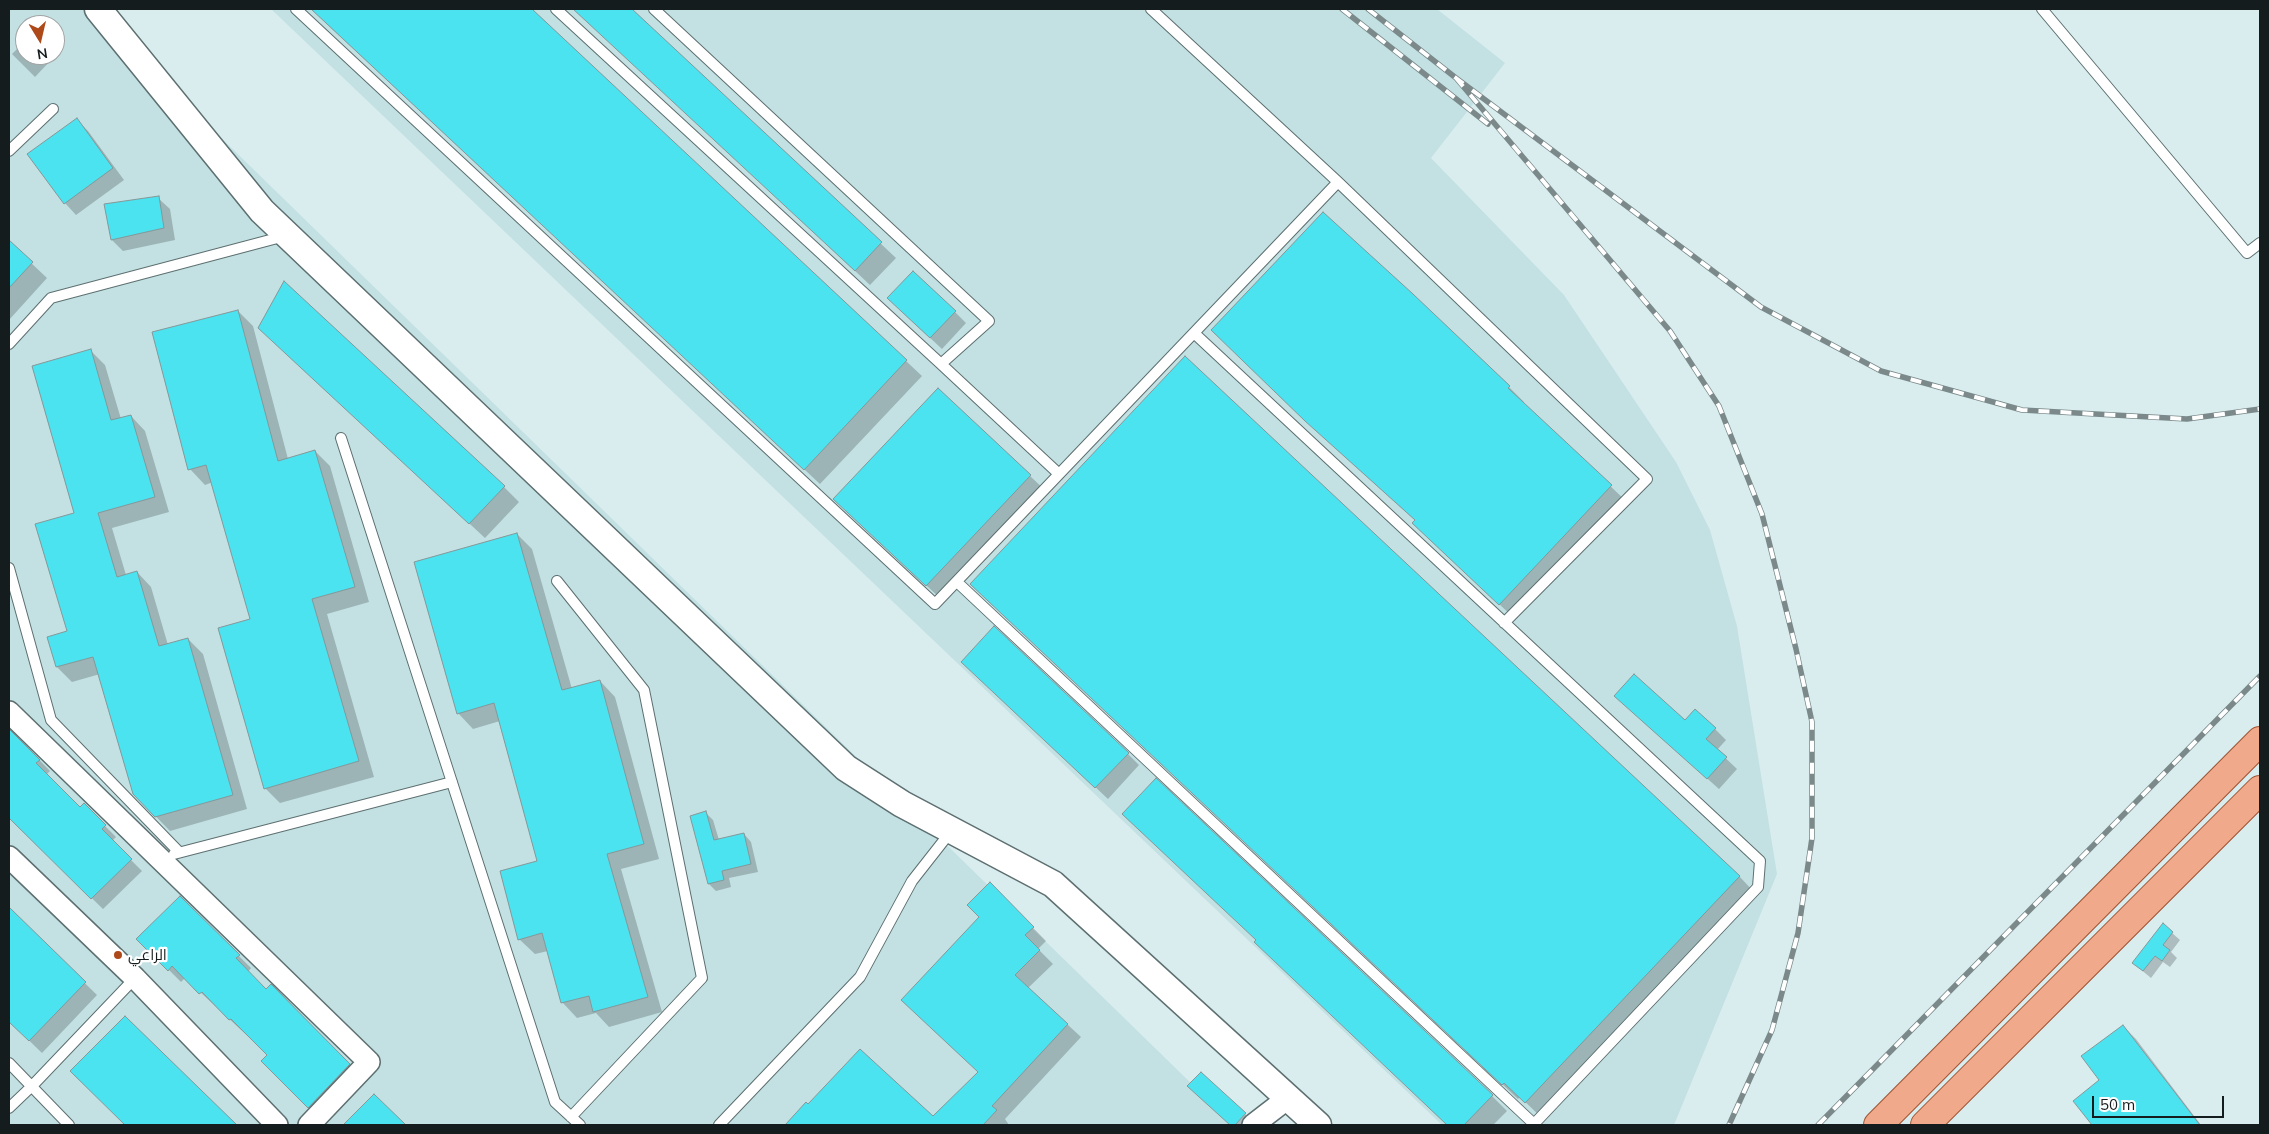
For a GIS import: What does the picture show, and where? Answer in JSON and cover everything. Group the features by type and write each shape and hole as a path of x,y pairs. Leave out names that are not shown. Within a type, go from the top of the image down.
{"main road":[{"path":"1878,1125 2260,741"},
{"path":"1925,1125 2260,790"}],"street":[{"path":"98,9 262,211 846,768 902,804 1053,884 1318,1125"},
{"path":"9,712 369,1062 309,1125"},
{"path":"9,857 135,978 277,1125"},
{"path":"1253,1125 1288,1098"}],"lane":[{"path":"296,9 935,604 1338,182"},
{"path":"556,9 1059,474"},
{"path":"654,9 989,321 941,364"},
{"path":"1150,9 1338,182 1647,479 1504,623"},
{"path":"2042,9 2247,254 2260,243"},
{"path":"9,151 53,109"},
{"path":"9,344 51,298 287,235"},
{"path":"957,582 1534,1124 1758,887 1760,861 1194,333"},
{"path":"341,438 555,1102 580,1125"},
{"path":"9,568 51,720 179,852"},
{"path":"557,580 644,690 702,978 571,1117"},
{"path":"158,858 452,782"},
{"path":"719,1125 860,978 912,881 952,829"},
{"path":"9,1108 135,978"},
{"path":"9,1063 69,1125"}],"shaded area":[{"path":"9,9 89,9 1234,1125 9,1125"},
{"path":"271,9 1437,9 1505,63 1431,158 1564,295 1676,462 1710,530 1737,626 1777,874 1674,1125 1442,1125"}],"building":[{"path":"311,9 532,9 907,360 804,470"},
{"path":"573,9 632,9 882,242 855,271"},
{"path":"77,118 113,168 64,204 27,154"},
{"path":"159,196 164,228 111,240 104,204"},
{"path":"1323,212 1413,294 1510,386 1508,388 1612,485 1499,605 1412,523 1415,520 1305,421 1211,330"},
{"path":"9,240 33,262 9,288"},
{"path":"913,271 956,311 930,338 887,298"},
{"path":"284,281 505,486 469,524 258,328"},
{"path":"238,310 278,461 315,450 355,587 312,599 359,761 264,789 218,628 250,619 206,465 188,470 152,332"},
{"path":"91,349 111,420 131,415 155,497 98,513 117,577 137,571 159,646 188,638 233,795 155,817 133,794 93,657 56,667 47,637 67,631 35,524 74,513 32,366"},
{"path":"1185,356 1740,876 1525,1103 1504,1083 1502,1085 970,584"},
{"path":"938,388 1031,475 926,586 833,499"},
{"path":"517,533 562,690 600,680 644,844 607,854 648,997 593,1012 589,996 561,1003 542,933 518,940 500,871 537,861 494,703 457,714 414,562"},
{"path":"994,626 1129,753 1095,788 961,662"},
{"path":"1634,674 1685,720 1695,709 1716,728 1706,739 1727,757 1707,779 1614,696"},
{"path":"9,729 40,760 36,763 80,807 84,803 106,825 102,829 132,859 91,899 9,818"},
{"path":"1156,778 1493,1095 1464,1125 1447,1125 1254,942 1256,940 1122,814"},
{"path":"706,811 714,840 744,833 751,864 722,871 724,880 708,884 690,816"},
{"path":"990,882 1034,927 1025,935 1040,950 1015,975 1068,1024 992,1106 997,1110 983,1125 785,1125 806,1102 808,1104 860,1049 933,1116 978,1072 901,1000 979,917 967,905"},
{"path":"180,896 240,955 236,958 266,989 271,984 350,1064 308,1108 261,1061 267,1055 231,1019 229,1020 202,992 199,994 172,966 168,971 136,939"},
{"path":"9,907 86,982 29,1041 9,1022"},
{"path":"2163,923 2173,932 2163,945 2170,950 2162,961 2155,956 2143,971 2132,963"},
{"path":"125,1016 237,1125 125,1125 70,1071"},
{"path":"2123,1025 2200,1125 2092,1125 2073,1101 2099,1080 2081,1056"},
{"path":"1201,1072 1246,1113 1235,1125 1230,1125 1187,1086"},
{"path":"374,1094 406,1125 343,1125"}],"railway":[{"path":"1342,9 1488,124"},
{"path":"1368,9 1456,78 1761,307 1881,371 2022,410 2187,419 2260,409"},
{"path":"1456,78 1670,331 1719,406 1762,514 1796,649 1812,722 1812,838 1798,933 1772,1030 1729,1125"},
{"path":"1818,1125 2260,676"}],"place":[{"name":"الراعي","path":"118,955"}]}
